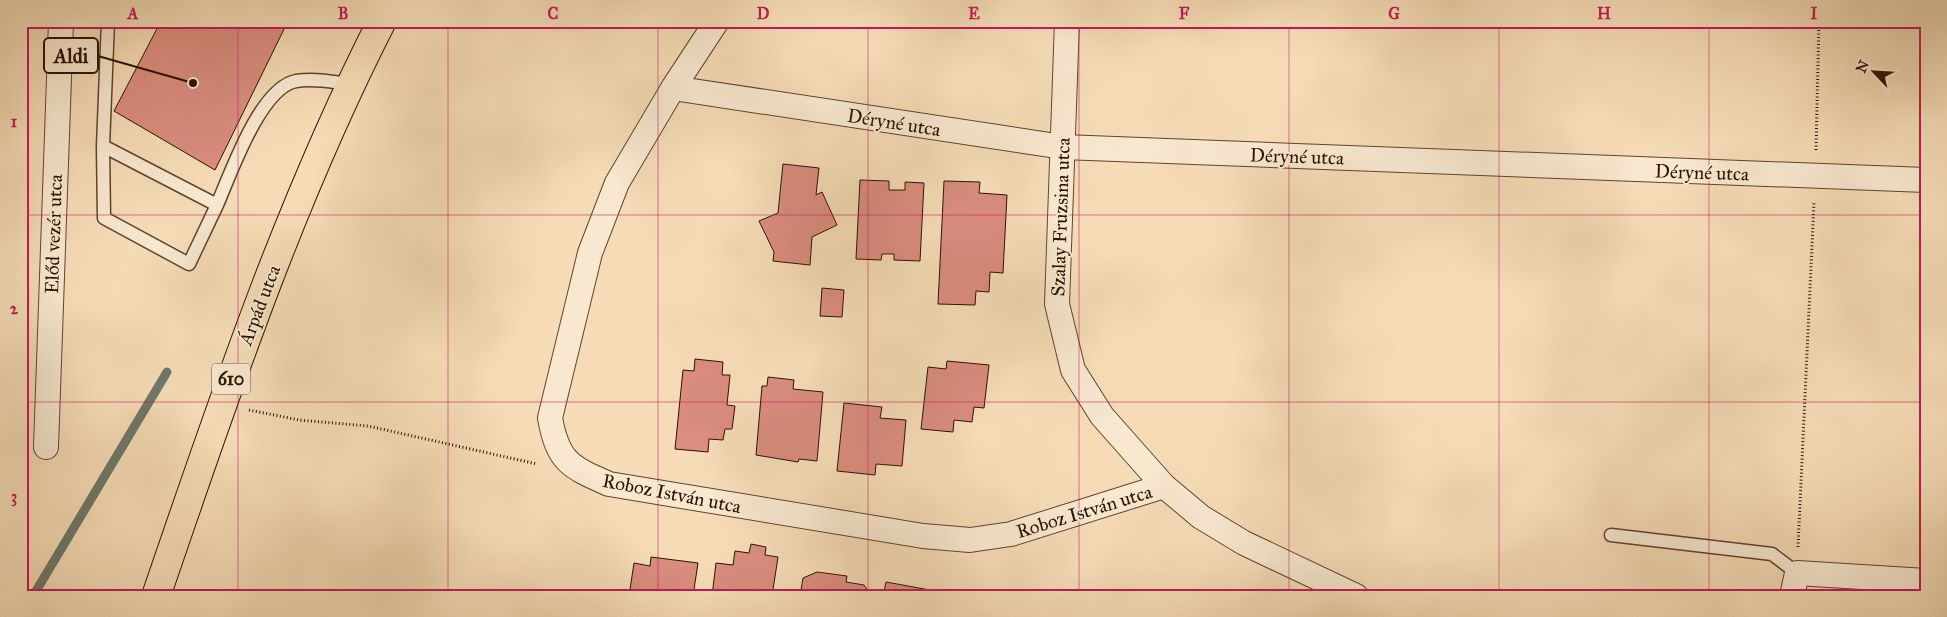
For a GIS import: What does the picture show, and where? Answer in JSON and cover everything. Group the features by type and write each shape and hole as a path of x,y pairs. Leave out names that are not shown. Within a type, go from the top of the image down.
{"main road":[{"name":"Árpád utca","path":"156,596 222,403 255,314 314,164 350,84 382,21"}],"street":[{"name":"Előd vezér utca","path":"46,447 61,21"},
{"path":"575,470 555,444 550,418 590,253 617,183 673,88 717,21"},
{"name":"Szalay Fruzsina utca","path":"1067,21 1057,304 1073,370 1102,416 1164,486 1201,517 1244,543 1356,596"},
{"name":"Déryné utca","path":"673,88 1063,147 1926,180"},
{"name":"Roboz István utca","path":"575,470 609,484 923,536 970,540 1011,534 1164,486"},
{"path":"1792,596 1797,573 1926,581"}],"lane":[{"path":"108,21 103,146 104,218 189,264 261,109 276,91 294,81 303,80 350,84"},
{"path":"103,146 217,205"},
{"path":"1611,536 1772,554 1797,573"}],"path":[{"path":"1797,573 1816,176 1819,21"},
{"path":"246,409 299,420 368,426 513,460 575,470"}],"building":[{"path":"161,21 288,21 215,170 114,111"},
{"path":"783,164 819,168 816,195 822,192 837,225 812,237 810,265 773,261 774,252 759,221 778,213"},
{"path":"860,180 889,181 889,190 905,190 905,182 924,183 920,261 894,260 894,254 882,254 881,260 856,259"},
{"path":"944,181 980,182 979,193 1007,195 1003,273 990,272 989,292 976,291 975,305 938,304"},
{"path":"822,288 844,290 842,317 820,316"},
{"path":"695,359 723,362 722,375 730,375 727,405 735,406 732,429 725,429 723,440 709,439 708,452 675,449 683,370 694,371"},
{"path":"947,361 989,365 984,408 974,407 972,422 954,420 953,432 921,429 928,367 946,369"},
{"path":"768,377 794,380 793,389 823,392 817,461 799,459 798,462 756,455 762,386 767,386"},
{"path":"844,403 882,407 880,418 906,420 902,466 876,464 875,475 837,471"},
{"path":"751,544 766,547 765,555 778,557 772,596 712,596 716,563 733,565 735,551 749,553"},
{"path":"651,557 698,563 693,596 629,596 634,563 650,566"},
{"path":"817,572 847,576 846,582 864,585 868,591 866,596 800,596 803,578"},
{"path":"886,582 941,592 941,596 883,596"}],"waterway":[{"path":"33,596 167,372"}],"place":[{"name":"Aldi","path":"193,83"}]}
